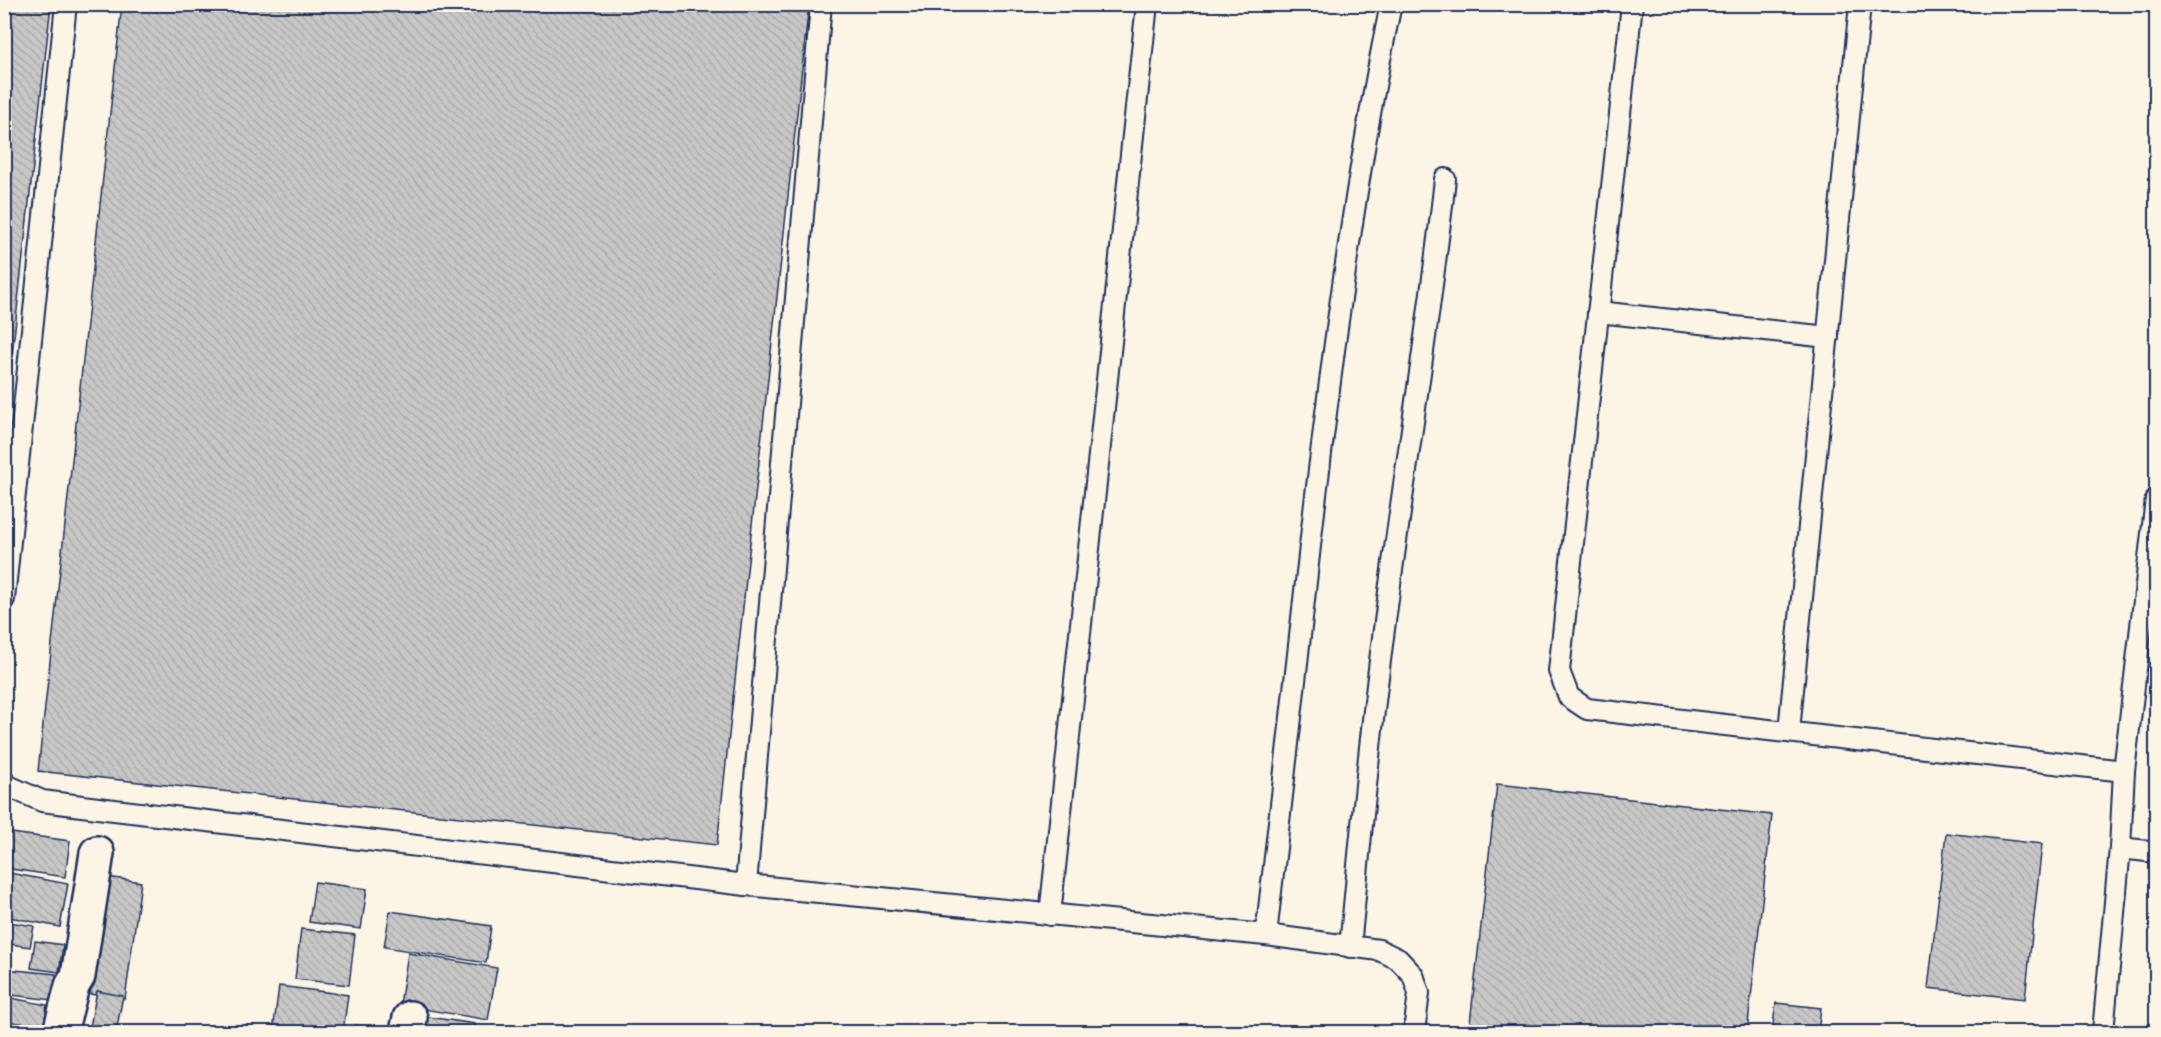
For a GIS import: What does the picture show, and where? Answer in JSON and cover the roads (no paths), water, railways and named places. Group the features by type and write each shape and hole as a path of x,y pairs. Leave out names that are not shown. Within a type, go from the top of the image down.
{"street":[{"path":"60,1032 72,986 78,976 97,853"}],"lane":[{"path":"4,599 66,4"},
{"path":"746,885 821,4"},
{"path":"1050,915 1147,4"},
{"path":"1266,935 1327,399 1356,199 1376,76 1391,4"},
{"path":"1632,4 1559,671 1569,697 1587,709 2124,771"},
{"path":"1789,731 1860,4"},
{"path":"1350,947 1378,678 1421,351 1436,262 1445,178"},
{"path":"1598,312 1828,337"},
{"path":"2103,1032 2120,848 2124,771 2157,499"},
{"path":"4,781 6,785 42,801 746,885 1266,935 1379,950 1398,959 1413,975 1419,993 1414,1032"},
{"path":"2120,848 2157,852"}]}
